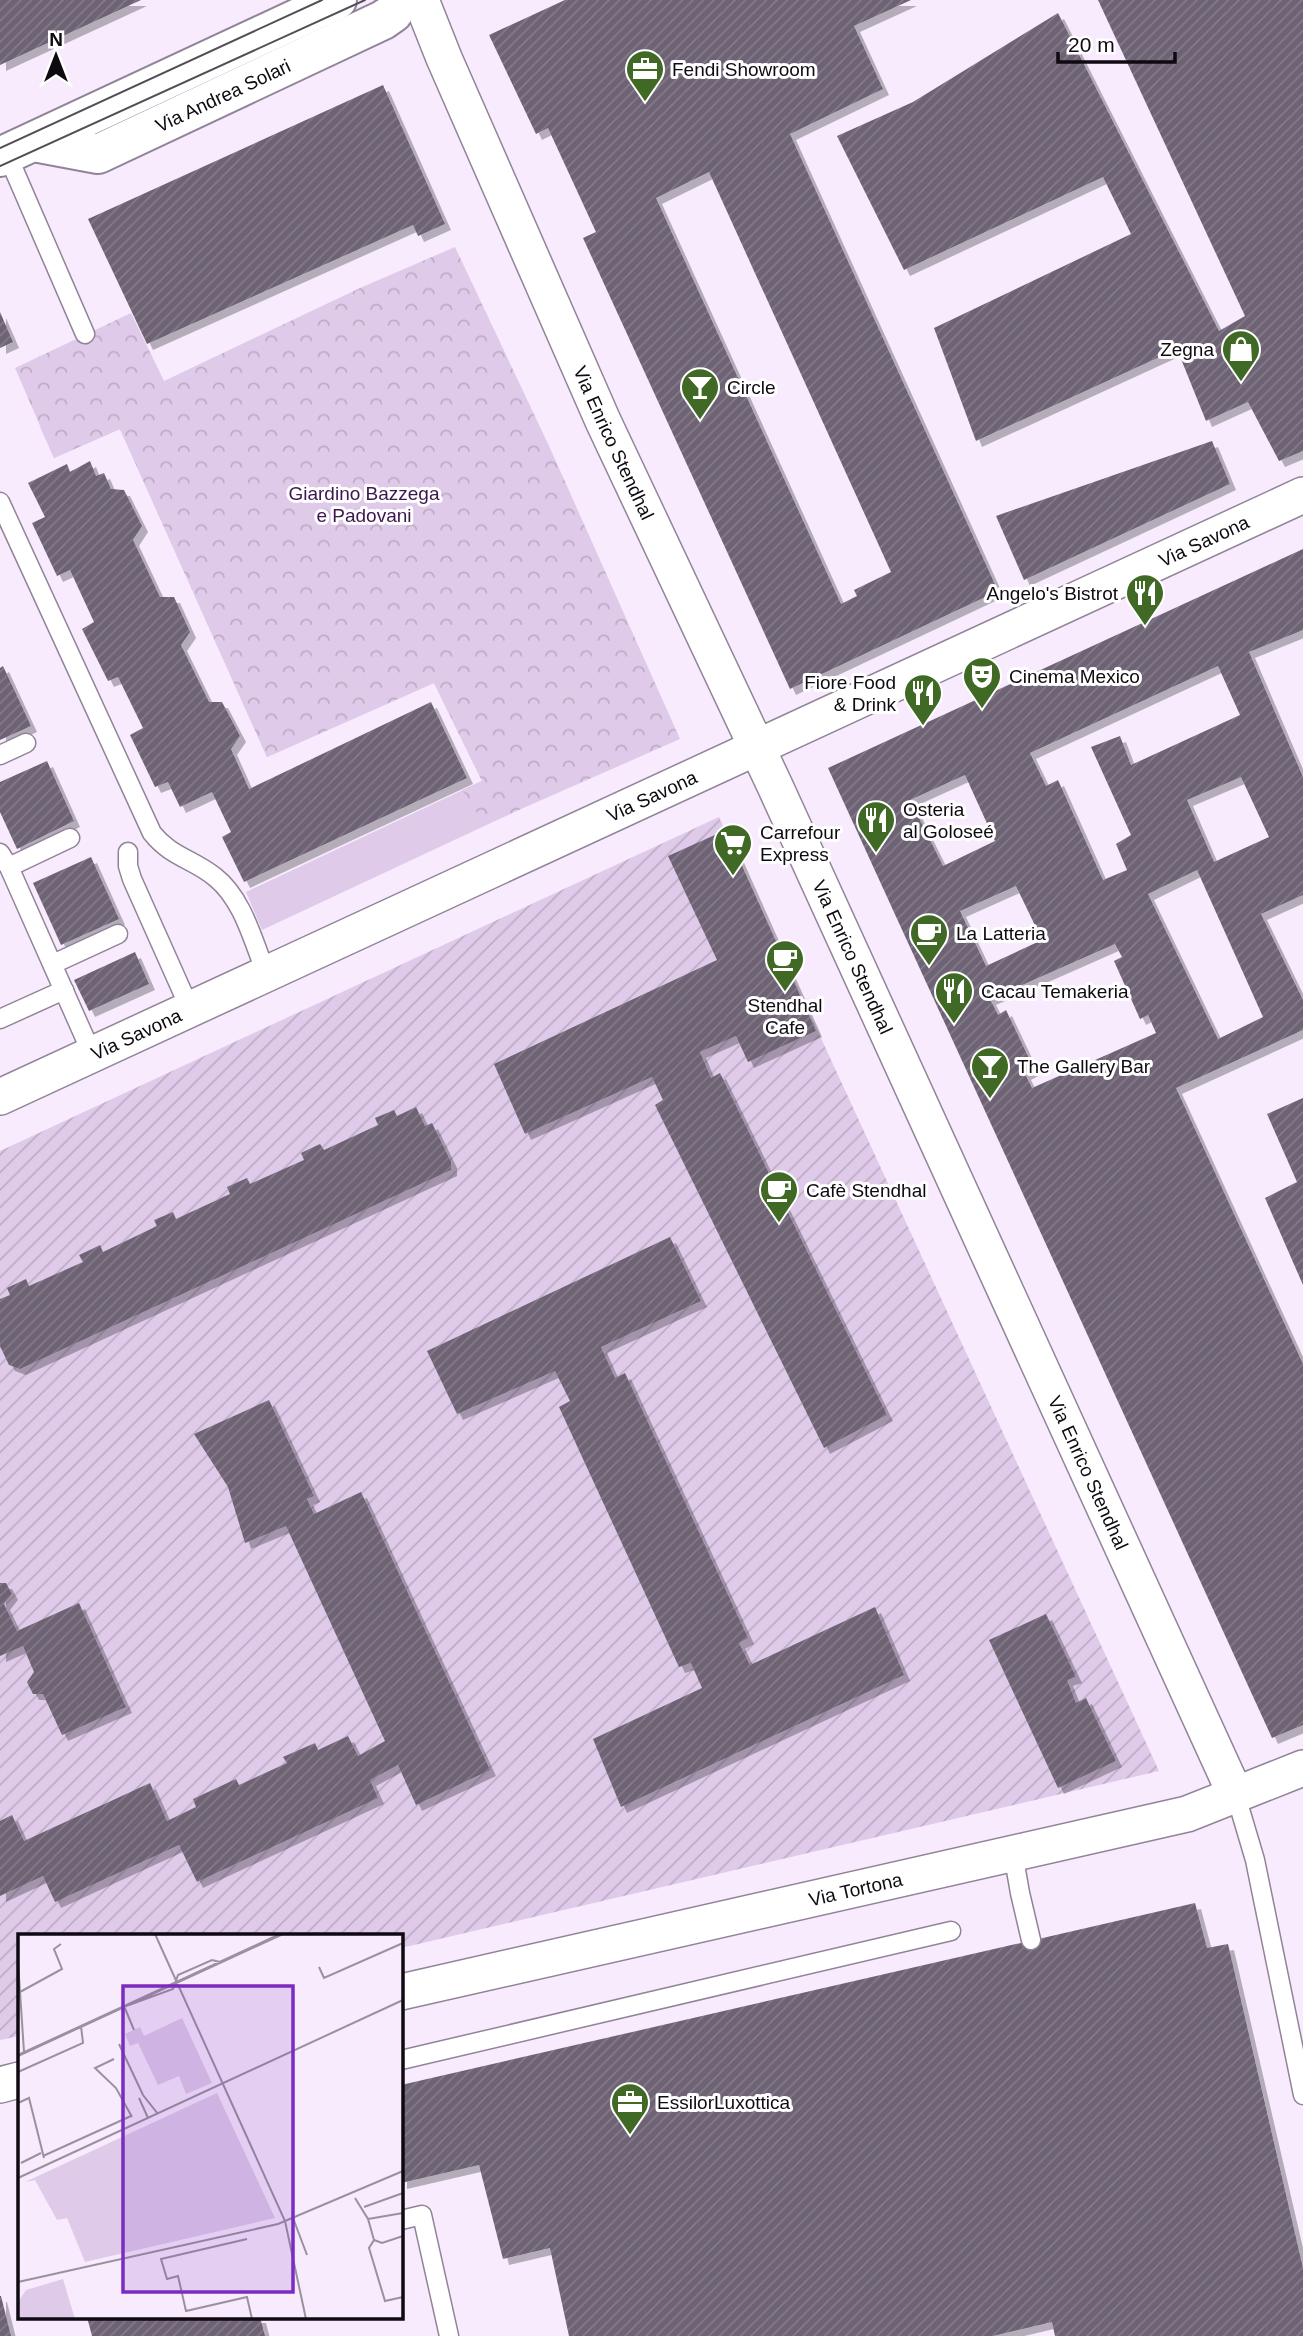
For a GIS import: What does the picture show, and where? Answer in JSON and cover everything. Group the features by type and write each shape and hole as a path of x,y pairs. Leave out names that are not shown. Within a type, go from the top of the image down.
{"street":[{"name":"Via Andrea Solari","path":"14,151 338,0"},
{"name":"Via Andrea Solari","path":"14,151 98,154 370,27 393,13 400,0"},
{"name":"Via Enrico Stendhal","path":"421,0 603,421 757,747 1236,1796"},
{"name":"Via Savona","path":"0,1097 1303,495"},
{"name":"Via Tortona","path":"402,1992 1187,1814 1303,1769"},
{"path":"0,2085 18,2080"}],"lane":[{"path":"14,151 85,334"},
{"path":"0,502 152,833 162,846 215,877 239,906 266,973"},
{"path":"0,755 26,743"},
{"path":"70,838 4,860 92,1054"},
{"path":"128,852 132,879 190,1009"},
{"path":"53,964 118,934"},
{"path":"0,1019 64,990"},
{"path":"1236,1796 1255,1860 1303,2095"},
{"path":"1013,1853 1031,1940"},
{"path":"402,2060 951,1931"},
{"path":"402,2220 422,2215 449,2336"}],"green space":[{"name":"Giardino Bazzega e Padovani","path":"455,247 550,448 680,739 485,825 462,790 482,781 434,683 267,757 120,429 54,458 15,368 131,313 164,381 360,288"},
{"path":"103,405 462,670 540,800 262,930 246,892 482,781 434,683 267,757 120,429 54,458 40,427 86,406"},
{"path":"719,817 1159,1771 402,1948 402,1934 18,1934 18,2036 0,2040 0,1151"}],"building":[{"path":"0,0 141,0 0,65"},
{"path":"565,0 911,0 854,26 883,89 790,134 998,591 790,689 583,238 596,232 548,128 536,134 489,35","holes":["709,172 891,572 854,590 857,596 841,604 656,198"]},
{"path":"1098,0 1303,0 1303,451 1279,461 1248,402 1206,421 1177,349 976,441 934,328 1131,234 1103,177 904,270 837,136 913,102 1058,13 1219,331 1245,316"},
{"path":"383,85 445,224 418,236 413,225 147,344 88,219"},
{"path":"0,312 13,342 0,348"},
{"path":"1212,441 1230,484 1024,580 996,516"},
{"path":"90,461 96,476 104,473 111,489 124,490 142,526 133,540 160,597 174,597 190,632 181,645 209,702 222,702 240,736 231,749 249,789 431,702 467,778 244,882 222,837 231,832 212,792 180,807 168,782 155,787 130,735 143,728 118,677 108,681 82,629 94,622 70,570 57,576 32,523 45,517 28,483 67,464 70,472"},
{"path":"1303,549 1303,630 1249,652 1303,777 1303,895 1261,914 1303,1000 1303,1030 1176,1088 1303,1364 1303,1725 1272,1738 828,768","holes":["1218,666 1240,715 1131,765 1120,736 1091,747 1131,835 1116,844 1127,870 1103,880 1058,780 1046,786 1030,753","965,775 995,841 943,866 910,800","1241,777 1269,837 1214,862 1187,800","1197,870 1263,1017 1218,1039 1148,894","1016,886 1042,940 986,966 960,911","1115,944 1122,957 1114,961 1140,1019 1148,1015 1156,1033 1032,1088 1025,1074 1034,1069 1006,1010 998,1015 990,999"]},
{"path":"3,666 31,726 0,740 0,668"},
{"path":"47,761 74,821 17,849 0,812 0,782"},
{"path":"726,830 816,1031 748,1062 736,1036 700,1052 711,1078 720,1073 887,1415 824,1448 655,1105 663,1100 652,1077 525,1134 494,1064 717,960 668,856"},
{"path":"91,857 119,919 61,945 33,883"},
{"path":"135,952 149,984 89,1011 74,980"},
{"path":"1303,1098 1303,1285 1265,1198 1297,1182 1267,1114"},
{"path":"416,1107 425,1126 432,1123 451,1162 451,1170 20,1369 9,1365 0,1346 0,1299 10,1295 7,1288 26,1279 29,1286 83,1262 79,1255 100,1245 103,1252 157,1226 154,1220 173,1212 176,1219 230,1194 227,1187 247,1178 250,1184 304,1160 301,1153 320,1144 324,1150 378,1125 375,1118 394,1110 397,1116"},
{"path":"670,1237 701,1301 601,1347 615,1378 625,1373 748,1638 739,1643 750,1665 875,1607 904,1675 621,1807 593,1739 702,1688 691,1663 679,1667 559,1407 570,1401 555,1371 457,1414 427,1351"},
{"path":"269,1400 314,1496 307,1499 314,1514 361,1492 490,1770 416,1805 398,1765 370,1780 378,1798 197,1882 179,1845 55,1902 43,1876 0,1896 0,1821 12,1815 24,1841 150,1783 167,1821 196,1807 193,1799 236,1779 239,1785 287,1763 283,1757 315,1743 318,1750 348,1736 358,1756 385,1741 286,1526 245,1543 228,1487 194,1434"},
{"path":"0,1583 6,1583 12,1594 4,1604 17,1631 79,1603 126,1707 62,1735 43,1694 33,1694 27,1682 34,1672 23,1646 0,1656"},
{"path":"1046,1614 1076,1677 1067,1680 1076,1703 1086,1698 1116,1761 1058,1788 989,1640"},
{"path":"1195,1903 1207,1948 1228,1944 1303,2268 1303,2336 1055,2336 1052,2322 993,2336 569,2336 550,2248 503,2259 479,2165 402,2183 402,2085"},
{"path":"1,2296 11,2336 0,2336"},
{"path":"87,2318 260,2318 265,2336 92,2336"}],"tram line":[{"path":"0,148 322,0"},
{"path":"0,166 365,0"}],"place":[{"name":"Fendi Showroom","path":"645,103"},
{"name":"Zegna","path":"1241,383"},
{"name":"Circle","path":"700,421"},
{"name":"Angelo's Bistrot","path":"1145,627"},
{"name":"Cinema Mexico","path":"982,710"},
{"name":"Fiore Food & Drink","path":"923,727"},
{"name":"Osteria al Goloseé","path":"876,854"},
{"name":"Carrefour Express","path":"733,877"},
{"name":"La Latteria","path":"929,967"},
{"name":"Stendhal Cafe","path":"785,993"},
{"name":"Cacau Temakeria","path":"954,1025"},
{"name":"The Gallery Bar","path":"990,1100"},
{"name":"Cafè Stendhal","path":"779,1224"},
{"name":"EssilorLuxottica","path":"630,2136"}]}
